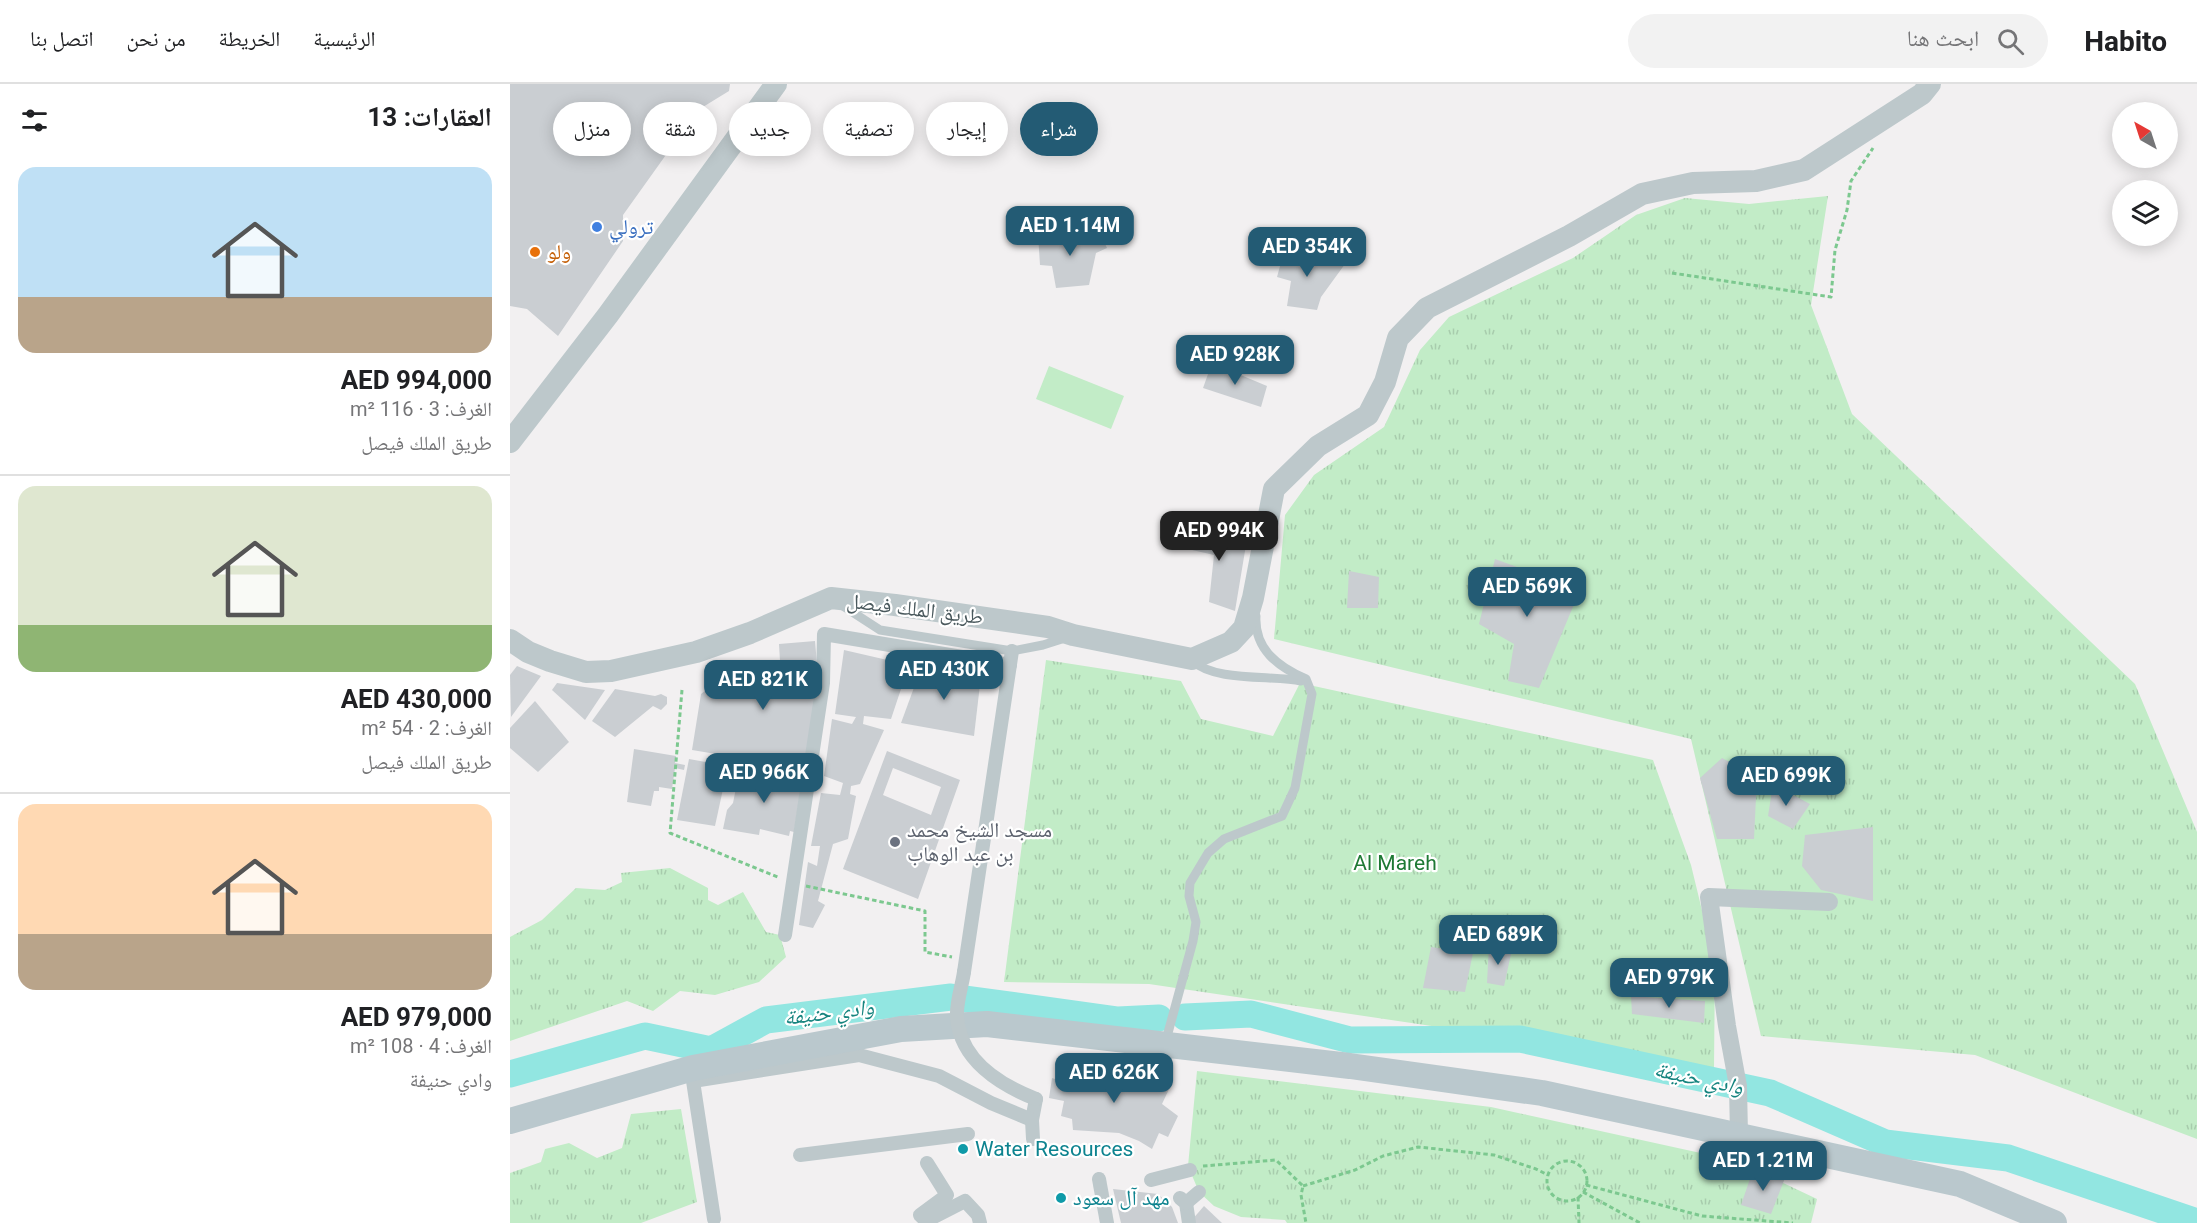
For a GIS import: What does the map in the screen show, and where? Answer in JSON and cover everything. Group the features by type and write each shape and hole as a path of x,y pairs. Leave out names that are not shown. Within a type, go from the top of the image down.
{"main road":[{"path":"510,1121 693,1068 901,1029 987,1024 1350,1066 1542,1094 1960,1184 2054,1223"}],"street":[{"path":"510,442 608,315 776,84"},
{"path":"1192,659 1231,642 1244,628 1253,598 1274,489 1318,446 1368,415 1385,382 1398,338 1427,308 1560,240 1642,194 1693,183 1756,181 1804,170 1922,94 1930,84"},
{"name":"طريق الملك فيصل","path":"510,640 528,652 559,664 586,672 611,671 696,652 750,633 831,598 895,604 1048,627 1073,635 1192,659"},
{"path":"785,935 823,683 824,634 1011,658 957,1017 963,1041 976,1063 998,1081 1036,1099 1032,1120 1033,1139"},
{"path":"1739,1135 1738,1086 1708,897 1829,902"},
{"path":"714,1219 693,1081 860,1055 939,1076 991,1103 1032,1120"},
{"path":"800,1155 968,1134"},
{"path":"927,1163 947,1195 920,1215 926,1221 965,1201 978,1215 981,1223"},
{"path":"1152,1180 1190,1170"},
{"path":"1099,1179 1107,1223"},
{"path":"1189,1223 1183,1201 1199,1192"}],"lane":[{"path":"831,598 880,630 1011,658 1073,635"},
{"path":"1165,1044 1193,941 1196,922 1189,896 1191,884 1208,853 1224,839 1282,816 1294,788 1312,694 1306,679 1275,663 1260,644 1253,598"},
{"path":"1192,659 1208,670 1269,679 1301,680 1312,694"}],"path":[{"path":"1672,273 1831,297 1835,250 1847,210 1851,181 1876,144 1867,131"},
{"path":"1303,1186 1355,1170 1383,1156 1418,1147 1494,1155 1536,1168 1548,1175"},
{"path":"1190,1170 1203,1166 1276,1160 1303,1186"},
{"path":"1574,1163 1584,1172 1586,1185 1578,1197 1566,1201 1554,1196 1547,1185 1548,1175 1556,1164 1574,1163"},
{"path":"1586,1185 1702,1216 1793,1223"},
{"path":"1303,1186 1301,1194 1306,1223"},
{"path":"1583,1192 1640,1223"},
{"path":"1578,1197 1579,1223"},
{"path":"1700,1223 1702,1216"}],"green space":[{"path":"1828,196 1811,305 1852,414 2135,684 2197,832 2197,1139 1975,1055 1761,1036 1691,739 1274,639 1285,515 1314,475 1384,427 1420,350 1449,317 1573,258 1636,215 1685,198 1749,204"},
{"path":"1049,366 1124,396 1111,429 1036,399"},
{"name":"Al Mareh","path":"1046,660 1181,681 1201,719 1273,736 1300,683 1653,760 1691,865 1715,964 1714,1068 1149,984 1004,982"},
{"path":"670,868 708,888 708,900 718,905 743,892 766,932 780,935 786,957 759,982 715,995 680,991 653,1011 627,1001 510,1041 510,937 542,920 576,888 605,890 622,882 621,873"},
{"path":"1197,1071 1491,1107 1737,1161 1817,1199 1811,1223 1287,1223 1285,1220 1241,1217 1214,1206 1199,1192 1188,1166"},
{"path":"681,1109 697,1202 641,1223 510,1223 510,1173 541,1162 545,1149 569,1143 597,1158 622,1148 631,1114"}],"building":[{"path":"510,84 730,84 729,91 711,102 643,102 643,156 665,156 623,215 623,241 558,336 527,309 510,306"},
{"path":"1038,234 1101,235 1107,248 1096,253 1089,285 1056,288 1052,266 1040,265"},
{"path":"1285,248 1345,264 1321,297 1317,310 1287,306 1291,281 1277,277"},
{"path":"1212,363 1267,386 1261,407 1203,388"},
{"path":"1185,525 1247,539 1235,611 1209,602 1214,555 1179,547"},
{"path":"1495,559 1580,590 1539,688 1508,681 1514,644 1479,624"},
{"path":"1349,571 1379,577 1378,608 1347,608"},
{"path":"815,641 819,688 806,769 692,750 701,694 733,669 776,674 776,662 780,661 779,644"},
{"path":"844,650 909,665 891,719 864,716 863,724 884,730 860,784 851,786 850,794 856,796 848,839 833,844 818,901 825,905 813,928 799,925 808,862 817,866 820,846 811,846 821,793 840,795 843,783 824,776 832,719 852,724 856,717 835,714"},
{"path":"923,663 981,676 974,736 901,723"},
{"path":"517,666 541,676 511,717 510,675"},
{"path":"557,683 605,690 585,720 552,690"},
{"path":"615,689 655,696 661,694 667,697 667,704 661,710 653,706 615,737 592,721"},
{"path":"535,701 569,742 538,772 510,748 510,728"},
{"path":"634,749 676,756 675,763 685,765 684,770 675,768 672,789 659,787 659,791 654,791 651,806 627,802"},
{"name":"مسجد الشيخ محمد بن عبد الوهاب","path":"887,751 960,780 918,899 843,869","holes":["893,768 941,787 931,815 883,795"]},
{"path":"1722,758 1757,776 1754,839 1717,839 1700,778"},
{"path":"689,759 728,766 715,826 677,820"},
{"path":"753,771 802,780 794,832 790,831 789,836 760,829 759,835 723,829 727,810 733,803 738,778 732,778 734,772 752,775"},
{"path":"1773,784 1810,804 1793,829 1768,816"},
{"path":"1873,827 1873,901 1821,890 1802,866 1805,835"},
{"path":"1489,945 1511,954 1504,986 1487,983"},
{"path":"1431,947 1473,953 1465,992 1423,988"},
{"path":"1631,996 1705,1001 1704,1023 1632,1014"},
{"path":"1059,1070 1113,1070 1147,1077 1170,1087 1162,1104 1178,1116 1168,1137 1159,1133 1152,1149 1119,1133 1073,1130 1072,1119 1061,1116 1064,1101 1049,1098 1052,1078 1058,1080"},
{"path":"1753,1170 1785,1178 1771,1214 1741,1205"},
{"path":"1113,1189 1158,1194 1172,1207 1178,1223 1121,1223"},
{"path":"1204,1206 1222,1223 1192,1223 1191,1221"}],"waterway":[{"name":"وادي حنيفة","path":"510,1074 645,1036 711,1050 766,1020 951,997 1118,1020 1159,1018"},
{"name":"وادي حنيفة","path":"1185,1017 1251,1014 1350,1040 1520,1039 1770,1093 1885,1143 2008,1158 2197,1222"}],"place":[{"name":"ترولي","path":"597,227"},
{"name":"ولو","path":"535,252"},
{"name":"مسجد الشيخ محمد بن عبد الوهاب","path":"895,842"},
{"name":"Water Resources","path":"963,1149"},
{"name":"مهد آل سعود","path":"1061,1198"}]}
